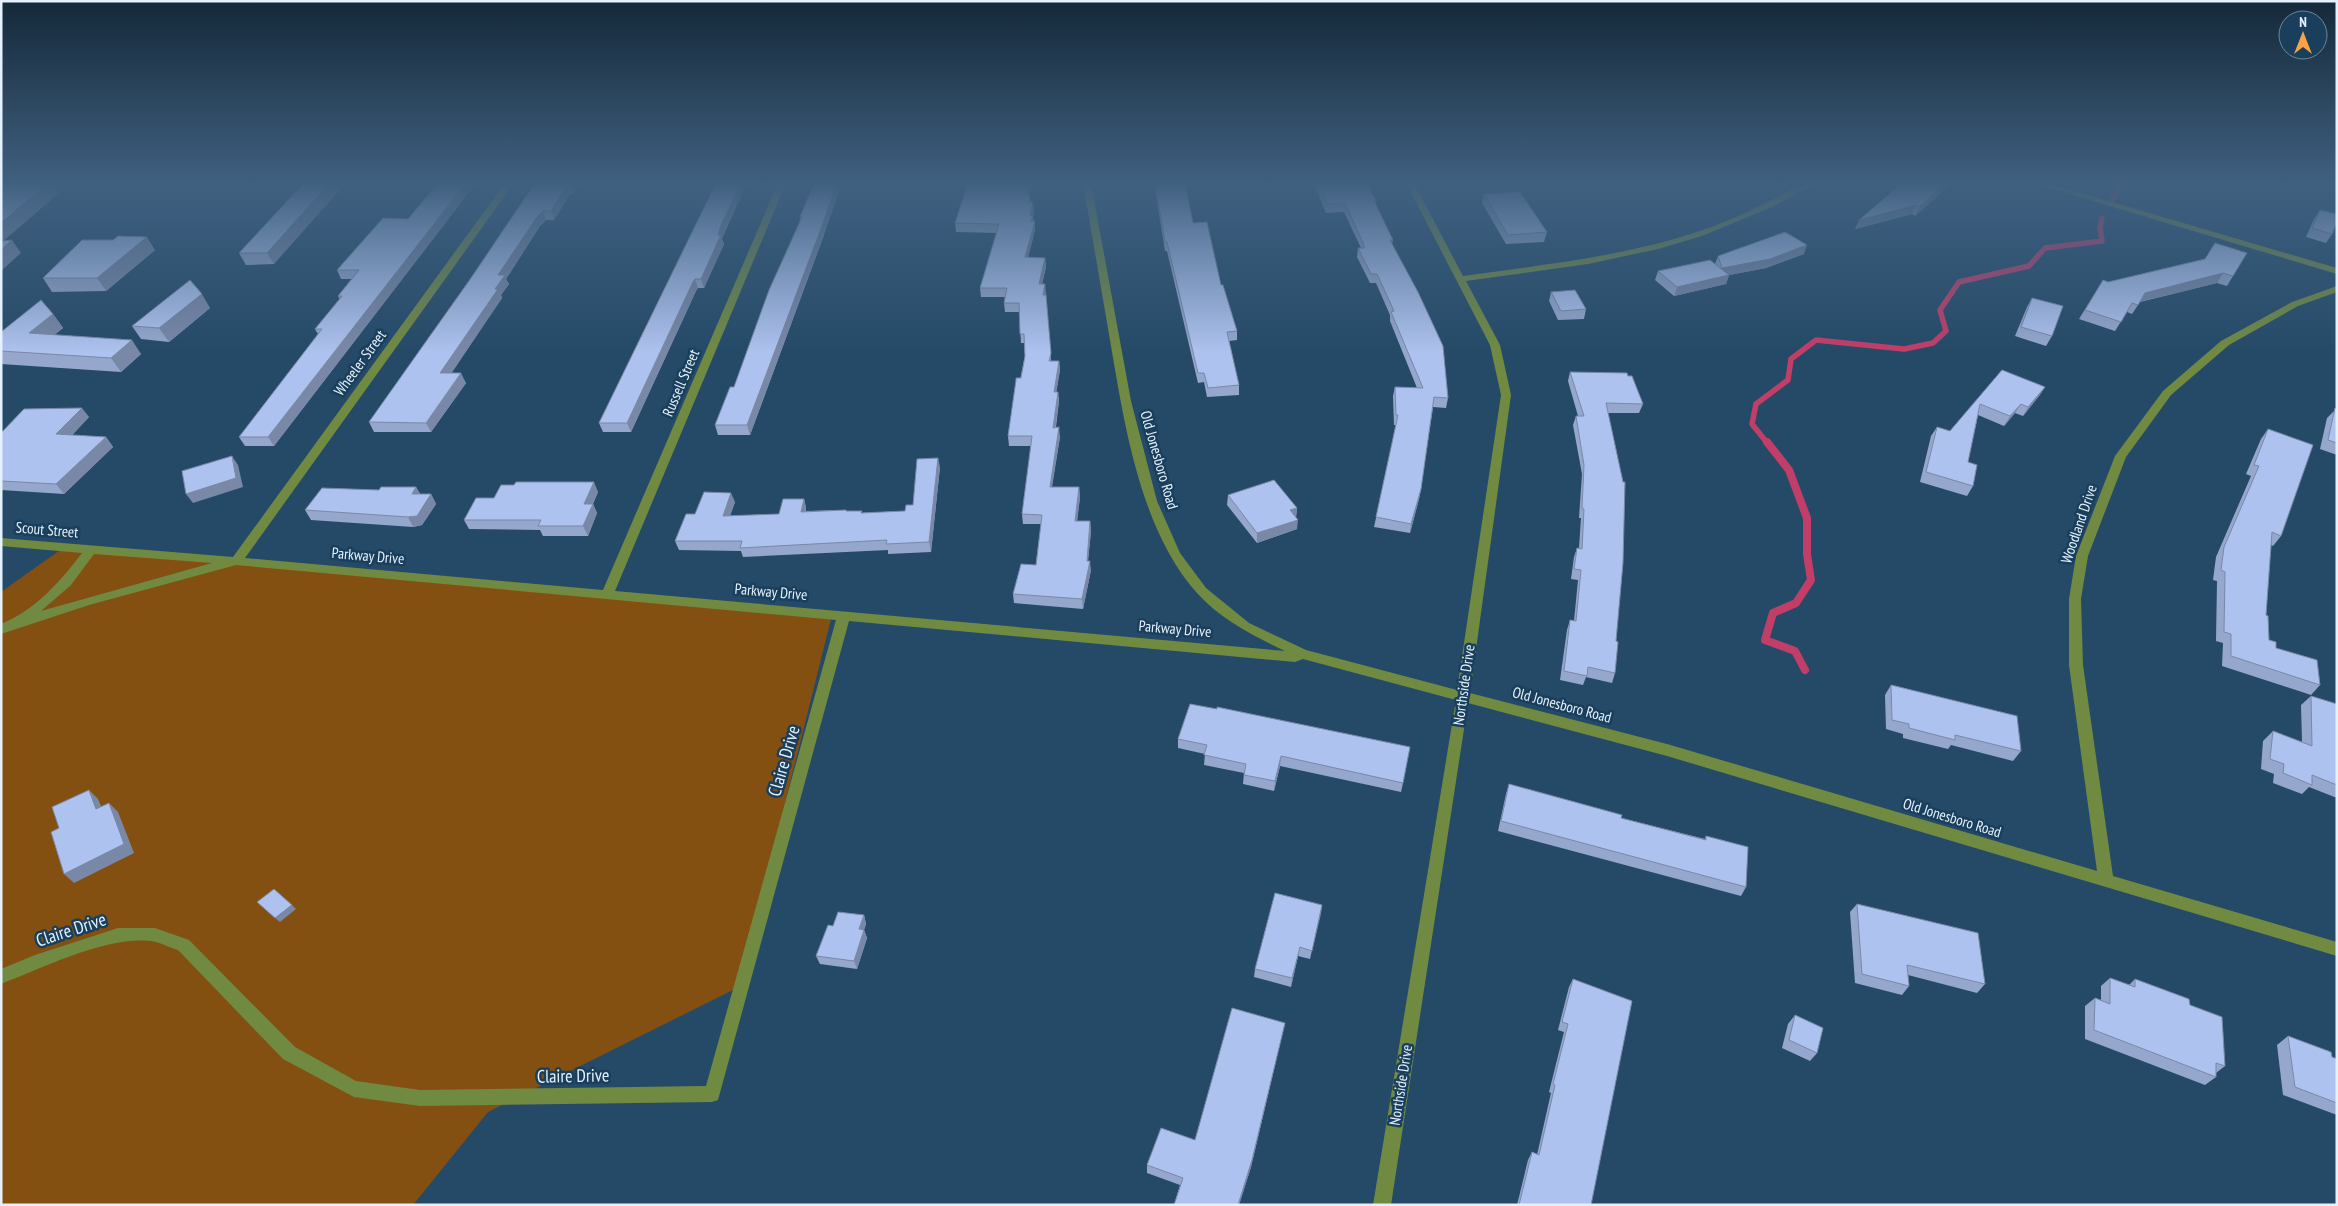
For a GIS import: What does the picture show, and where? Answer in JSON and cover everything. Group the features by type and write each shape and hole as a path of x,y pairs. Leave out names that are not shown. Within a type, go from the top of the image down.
{"street":[{"name":"Wheeler Street","path":"236,561 469,239"},
{"name":"Russell Street","path":"607,594 758,239"},
{"name":"Old Jonesboro Road","path":"1097,239 1126,401 1151,501 1175,555 1202,591 1246,626 1302,654 1667,750 2337,949"},
{"name":"Northside Drive","path":"1382,1205 1463,695 1506,396 1495,345 1440,239"},
{"path":"1461,279 1588,261 1655,247 1681,239"},
{"path":"2229,239 2337,271"},
{"name":"Woodland Drive","path":"2106,881 2076,664 2074,599 2082,556 2121,456 2167,393 2225,343 2295,304 2337,289"},
{"name":"Scout Street","path":"1,542 90,550"},
{"path":"19,622 67,582 90,550 236,561"},
{"path":"1,629 88,600 236,561"},
{"name":"Parkway Drive","path":"236,561 1295,657 1302,654"},
{"name":"Claire Drive","path":"1,977 35,962 118,935 155,935 183,945 289,1053 354,1089 420,1098 712,1094 844,615"}],"shaded area":[{"path":"63,548 831,619 739,987 488,1112 413,1205 1,1205 1,592"}],"building":[{"path":"144,239 97,278 43,278 82,240"},
{"path":"252,239 279,239 267,253 239,253"},
{"path":"364,239 422,239 268,437 239,437 322,329 315,329 342,296 338,296 359,270 337,270"},
{"path":"497,239 522,239 498,275 505,275 495,289 498,289 440,373 461,373 426,423 369,422"},
{"path":"689,239 719,239 701,279 695,279 693,282 627,423 599,423"},
{"path":"792,239 817,239 747,425 715,425 730,387 734,387 769,290"},
{"path":"994,239 1030,239 1025,257 1045,258 1039,284 1045,284 1043,295 1046,295 1051,353 1049,361 1059,361 1054,392 1058,392 1053,428 1059,427 1050,487 1079,487 1075,521 1090,521 1087,561 1090,561 1082,599 1013,594 1021,564 1036,565 1042,515 1022,514 1032,436 1008,436 1016,378 1021,378 1025,356 1024,334 1020,334 1019,303 1004,303 1007,288 980,288"},
{"path":"1165,239 1211,239 1221,285 1223,285 1237,331 1227,332 1239,385 1208,388 1204,373 1198,373 1167,242"},
{"path":"1361,239 1393,239 1390,240 1418,292 1443,346 1448,398 1434,397 1421,489 1411,524 1376,517 1398,415 1396,415 1395,387 1423,388 1391,312 1394,311 1377,274 1371,274 1358,248 1364,248"},
{"path":"1765,239 1797,239 1807,245 1770,259 1722,268 1718,256"},
{"path":"12,240 1,250 1,241"},
{"path":"2215,243 2247,253 2233,276 2223,273 2145,293 2138,305 2132,303 2121,322 2085,310 2103,280 2108,282 2205,259"},
{"path":"1710,260 1729,275 1677,287 1658,271"},
{"path":"190,280 202,294 159,328 132,326"},
{"path":"1575,290 1586,309 1561,311 1551,292"},
{"path":"2032,298 2063,306 2052,336 2021,327"},
{"path":"41,300 53,314 29,333 132,340 111,358 1,351 1,332"},
{"path":"2002,370 2045,387 2028,407 2021,404 2010,416 1980,404 1968,462 1977,465 1973,486 1926,472 1937,427 1950,431"},
{"path":"1570,372 1627,373 1628,376 1632,376 1643,404 1606,403 1623,482 1625,482 1623,563 1616,641 1618,642 1615,673 1588,667 1587,676 1564,671 1570,620 1576,621 1581,570 1574,569 1577,548 1582,549 1584,509 1582,508 1584,465 1576,416 1584,416"},
{"path":"82,408 56,434 106,437 56,484 1,481 1,433 24,409"},
{"path":"2335,408 2337,409 2337,443 2328,440"},
{"path":"2268,429 2313,445 2281,536 2272,532 2266,615 2268,616 2269,640 2276,642 2276,648 2317,660 2320,685 2231,656 2231,634 2224,632 2225,572 2221,570 2224,547 2259,466 2254,465"},
{"path":"232,456 236,478 186,494 182,471"},
{"path":"938,458 929,542 886,544 887,540 740,548 742,541 675,541 686,514 695,514 704,492 731,493 723,516 779,514 783,499 804,499 801,512 846,510 862,511 861,513 905,511 906,505 913,505 917,459"},
{"path":"1274,480 1297,508 1290,510 1298,520 1257,533 1228,495"},
{"path":"516,482 594,482 584,504 593,504 583,526 538,526 541,520 464,520 476,498 494,498 501,485 514,485"},
{"path":"381,487 416,487 412,494 431,494 417,516 305,510 322,488 379,490"},
{"path":"1891,685 2017,716 2021,751 1955,735 1955,740 1909,728 1909,724 1892,720"},
{"path":"2311,696 2337,704 2337,785 2312,775 2312,785 2283,773 2284,764 2270,759 2273,731 2312,746"},
{"path":"1190,704 1217,709 1217,707 1410,747 1403,783 1281,756 1275,781 1244,775 1246,764 1204,755 1207,745 1178,739"},
{"path":"1509,784 1622,815 1621,818 1706,840 1706,836 1748,847 1746,887 1501,821"},
{"path":"89,790 96,809 109,803 124,844 64,874 51,832 59,828 52,807"},
{"path":"274,889 292,905 275,918 257,902"},
{"path":"1275,893 1322,905 1312,951 1300,947 1292,978 1255,969"},
{"path":"1857,904 1978,933 1985,984 1907,965 1909,986 1862,974"},
{"path":"838,912 864,915 859,929 864,930 854,961 816,956 828,925 833,926"},
{"path":"2110,978 2135,987 2135,979 2189,999 2190,1005 2222,1017 2225,1066 2216,1063 2216,1077 2094,1030 2095,998 2110,1004"},
{"path":"1573,979 1632,1001 1591,1205 1519,1205 1532,1152 1539,1155 1555,1085 1553,1084 1568,1024 1562,1022"},
{"path":"1232,1008 1285,1023 1252,1160 1238,1205 1174,1205 1183,1178 1147,1165 1161,1128 1195,1140"},
{"path":"1795,1015 1823,1028 1817,1053 1789,1040"},
{"path":"2288,1036 2331,1052 2332,1057 2337,1059 2337,1103 2295,1087"}],"waterway":[{"path":"1768,444 1752,424 1756,404 1788,380 1791,359 1816,340 1904,349 1933,343 1946,331 1940,310 1959,282 2029,266 2045,248 2102,241 2102,239"},
{"path":"1767,442 1789,470 1807,518 1807,554 1811,580 1796,603 1773,613 1765,640 1795,651 1805,670"}]}
